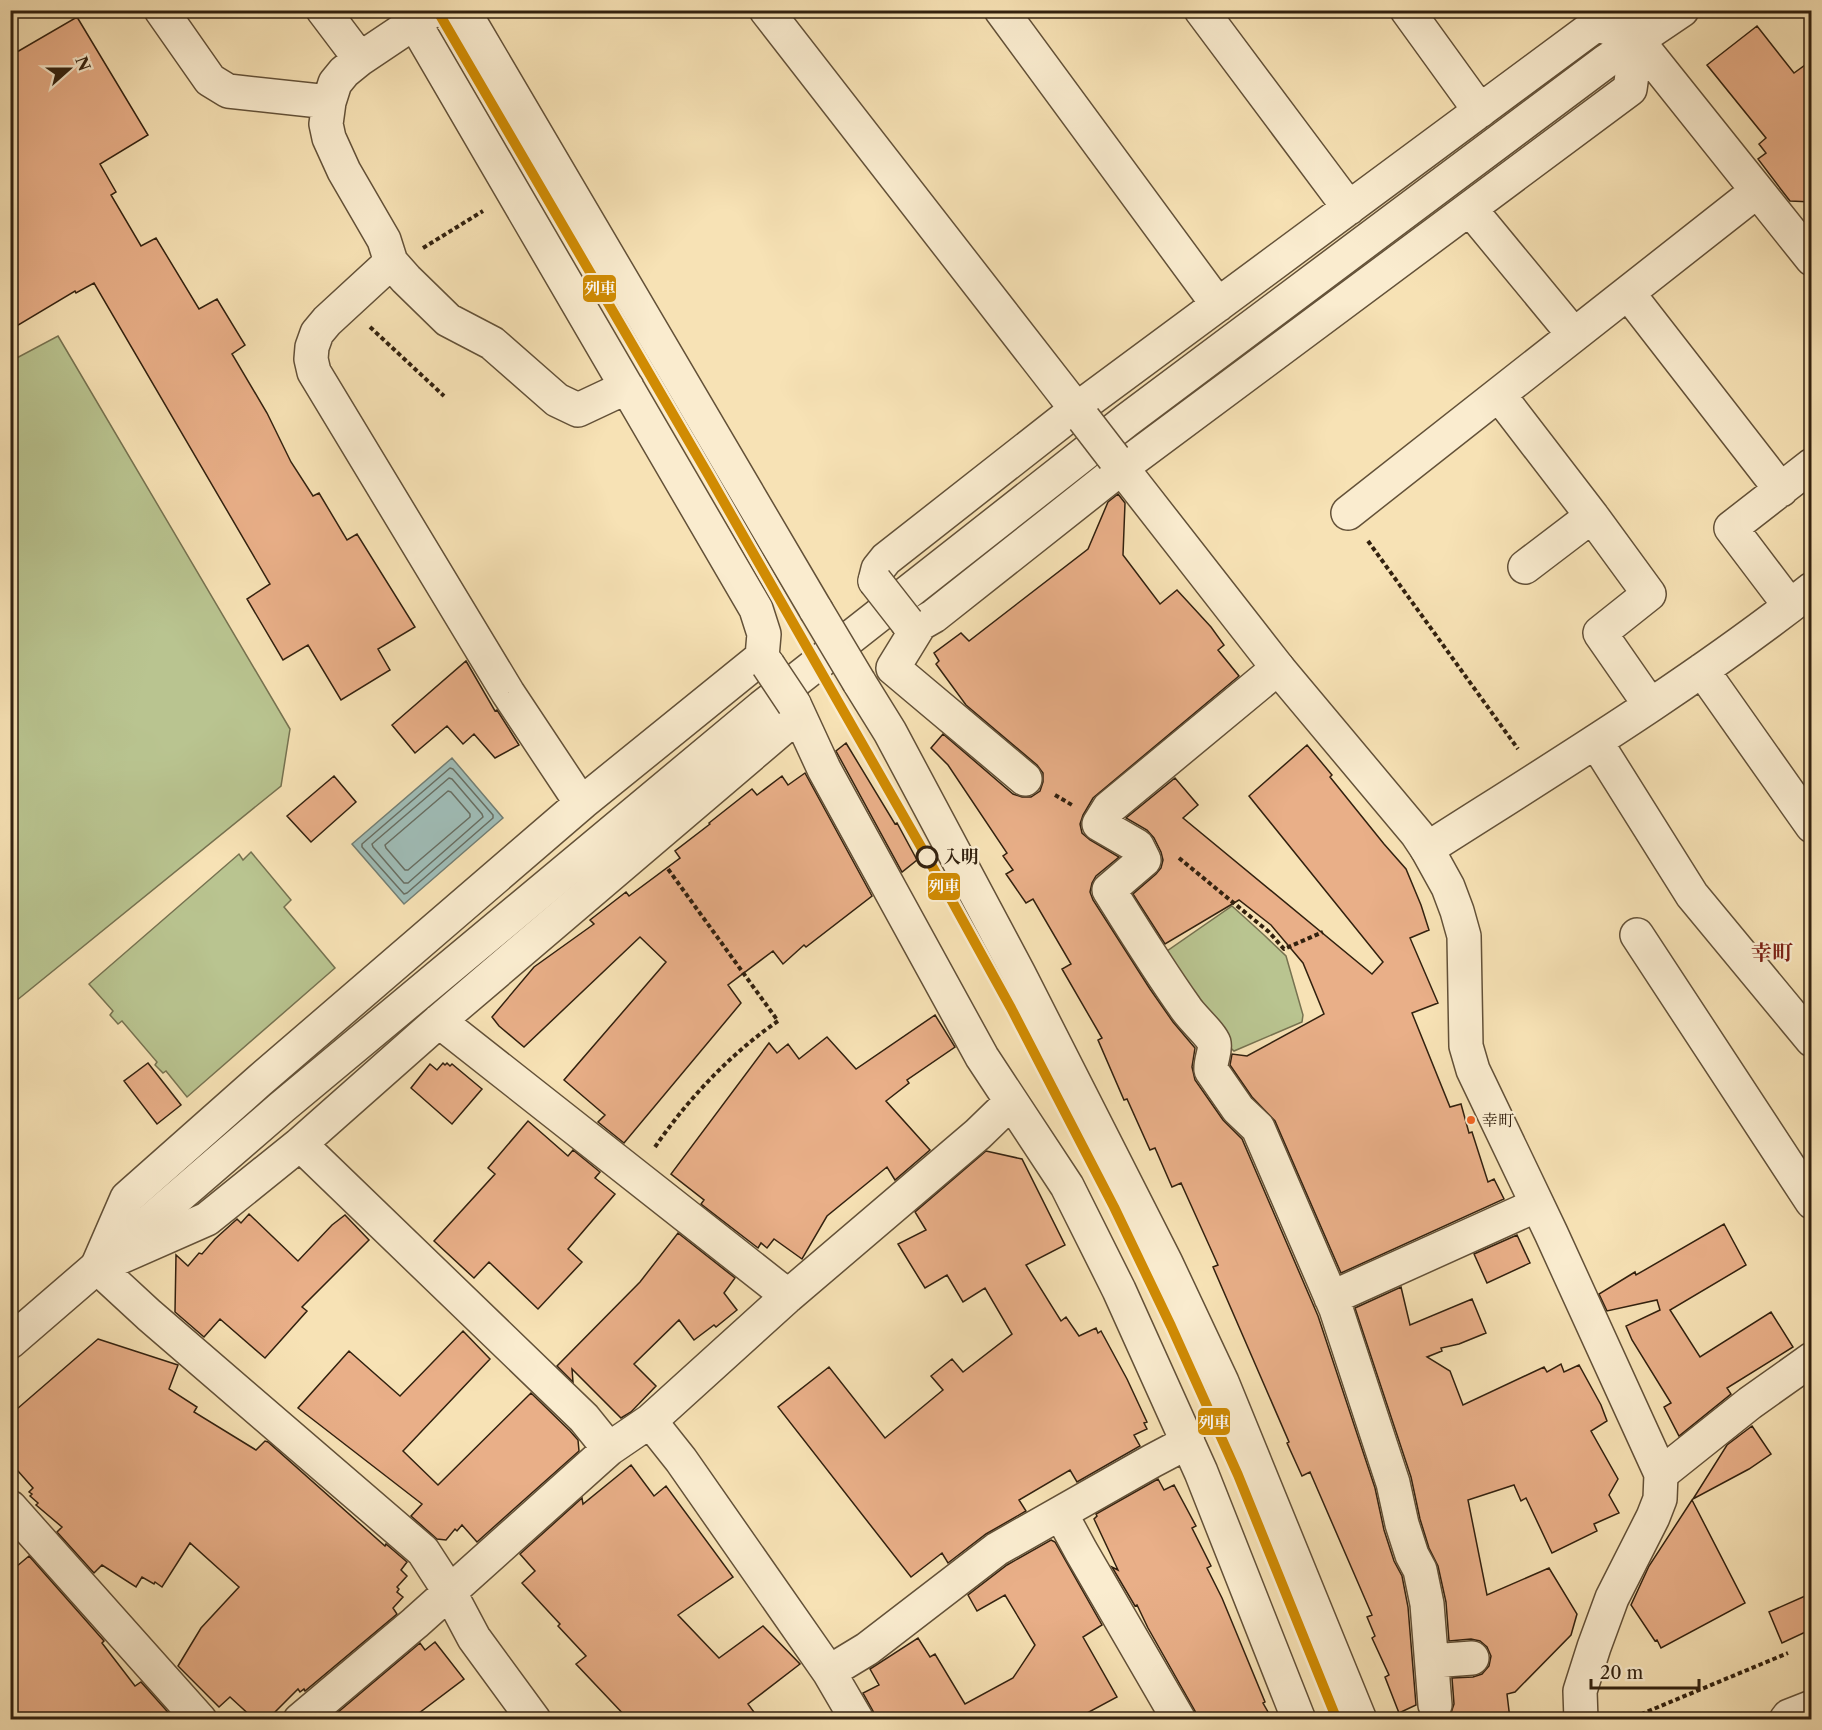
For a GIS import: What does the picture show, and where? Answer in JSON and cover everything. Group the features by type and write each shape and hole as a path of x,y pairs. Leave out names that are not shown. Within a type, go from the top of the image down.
{"street":[{"path":"160,10 210,80 228,91 329,102"},
{"path":"323,10 360,59"},
{"path":"463,10 890,732 1019,974 1166,1263 1222,1382 1360,1719"},
{"path":"766,10 1278,668 1417,834 1448,887 1464,936 1466,1046 1473,1070 1661,1474 1660,1499 1612,1598 1580,1691 1581,1719"},
{"path":"1001,10 1218,305"},
{"path":"1202,10 1349,208"},
{"path":"1407,10 1480,111"},
{"path":"1612,10 1757,191 1800,221 1812,259"},
{"path":"10,1342 291,1100 762,707 1127,420 1637,39 1682,10"},
{"path":"627,387 579,410 557,400 492,343 448,320 391,262 384,240 344,171 329,138 326,124 335,83 360,59 418,15 627,387 756,609 764,634 765,661 796,710 824,769 976,1047 1067,1186 1119,1290 1188,1442 1299,1719"},
{"path":"914,623 875,581 878,569 886,559 1081,414 1218,305 1597,24 1637,39"},
{"path":"1025,780 893,668 914,623 934,616 1118,464 1470,209 1630,89 1637,39"},
{"path":"1348,513 1757,191"},
{"path":"1470,209 1574,335"},
{"path":"391,262 317,333 311,353 314,372 508,693 575,794 583,802"},
{"path":"1628,293 1781,490"},
{"path":"1499,395 1592,516 1648,594 1600,633 1650,705"},
{"path":"1427,849 1596,742 1702,670 1801,598 1731,528 1812,465"},
{"path":"1525,567 1592,516"},
{"path":"96,1267 127,1198 583,802 765,661"},
{"path":"1278,668 1109,808 1099,824 1137,846 1144,860 1109,890 1155,965 1215,1046 1210,1065 1211,1070 1238,1108 1258,1128 1331,1298 1393,1483 1412,1556 1420,1570 1427,1605 1435,1705"},
{"path":"1702,670 1812,826"},
{"path":"96,1267 207,1219 300,1144 796,710"},
{"path":"1596,742 1692,895 1812,1041"},
{"path":"1637,935 1812,1202"},
{"path":"439,1021 788,1296"},
{"path":"300,1719 415,1623 609,1449 650,1421 788,1296 978,1134 1011,1102"},
{"path":"300,1144 584,1418 609,1449"},
{"path":"1331,1298 1537,1205"},
{"path":"96,1267 423,1551 474,1638 534,1719"},
{"path":"1661,1474 1750,1403 1812,1359"},
{"path":"650,1421 681,1460 829,1672 857,1719"},
{"path":"829,1672 867,1649 997,1549 1188,1442"},
{"path":"10,1506 200,1719"},
{"path":"1061,1514 1179,1719"},
{"path":"1432,1661 1472,1658"},
{"path":"1786,1719 1812,1707"}],"path":[{"path":"391,262 406,259 492,205"},
{"path":"345,304 444,396"},
{"path":"1348,513 1538,778"},
{"path":"1025,780 1101,820"},
{"path":"1144,860 1160,856 1169,850 1269,932 1284,950 1323,932"},
{"path":"635,1176 692,1098 755,1037 778,1021 664,864"},
{"path":"1627,1719 1788,1653"}],"green space":[{"path":"58,336 290,729 281,786 11,1005 11,361"},
{"path":"251,852 291,900 284,907 335,968 187,1097 166,1071 163,1073 155,1065 157,1062 122,1021 118,1024 110,1015 113,1011 89,984 239,854 243,860"},
{"path":"1232,906 1286,956 1303,1015 1302,1022 1234,1051 1200,1019 1157,958"}],"water":[{"path":"452,758 503,818 404,904 352,844"}],"building":[{"path":"77,17 148,135 100,164 116,192 111,195 141,246 156,238 199,309 217,299 245,345 232,354 267,413 291,462 313,496 319,493 347,540 357,534 415,627 378,649 390,670 341,700 308,645 283,660 247,599 270,584 94,283 76,293 75,291 10,330 10,56"},
{"path":"1757,26 1794,73 1812,60 1812,202 1790,201 1783,192 1758,159 1766,153 1759,144 1766,138 1707,65"},
{"path":"1118,494 1125,503 1123,555 1160,604 1177,590 1211,627 1224,645 1218,650 1239,676 1093,798 1080,824 1082,833 1119,857 1096,876 1090,892 1150,989 1195,1048 1192,1067 1195,1080 1223,1120 1242,1139 1318,1316 1375,1488 1384,1530 1394,1561 1402,1576 1408,1607 1416,1705 1399,1713 1385,1677 1389,1675 1372,1638 1375,1636 1367,1617 1372,1615 1310,1472 1302,1476 1287,1443 1289,1442 1213,1267 1218,1265 1181,1183 1172,1187 1155,1148 1150,1150 1127,1099 1124,1100 1098,1040 1102,1038 1062,969 1071,964 1033,899 1026,903 1006,874 1013,870 1003,856 1007,853 948,765 931,748 943,734 1013,794 1031,797 1040,791 1043,773 1037,765 966,705 936,664 939,661 934,653 961,633 969,641 1088,549 1108,502"},
{"path":"466,661 495,711 497,710 519,745 495,758 474,734 463,744 447,726 415,753 392,725"},
{"path":"846,743 895,824 897,823 917,860 902,872 836,751"},
{"path":"1307,745 1332,775 1330,777 1406,869 1429,930 1410,938 1438,1003 1412,1013 1450,1107 1461,1104 1469,1133 1472,1132 1488,1182 1494,1179 1504,1199 1341,1273 1275,1121 1252,1097 1230,1065 1232,1054 1247,1056 1324,1014 1303,963 1271,925 1239,900 1165,944 1133,894 1161,868 1163,860 1161,852 1147,830 1126,818 1175,778 1198,805 1183,818 1372,974 1383,962 1249,796"},
{"path":"805,773 872,896 806,947 804,945 783,964 773,951 728,985 741,1003 624,1143 598,1122 605,1115 564,1080 666,962 640,937 524,1047 492,1017 534,967 594,924 590,920 626,892 629,896 680,858 675,851 752,789 757,795 782,776 788,785"},
{"path":"334,776 356,802 311,842 287,816"},
{"path":"935,1015 955,1047 907,1080 909,1083 886,1101 930,1150 895,1180 887,1167 827,1216 802,1259 774,1239 767,1248 761,1243 758,1248 701,1204 704,1200 671,1174 769,1043 777,1053 788,1044 799,1059 827,1037 856,1069"},
{"path":"148,1063 181,1105 157,1124 124,1081"},
{"path":"443,1063 450,1066 452,1064 482,1089 452,1124 411,1088 430,1064 437,1070"},
{"path":"528,1121 568,1156 573,1150 600,1172 595,1178 615,1194 568,1249 582,1262 538,1309 489,1262 474,1278 434,1241 495,1174 488,1168"},
{"path":"986,1151 1022,1159 1065,1245 1026,1265 1061,1321 1066,1317 1079,1336 1096,1328 1098,1333 1101,1331 1127,1379 1147,1422 1144,1423 1147,1429 1134,1435 1140,1446 1077,1482 1070,1470 1019,1500 1026,1511 986,1534 948,1563 942,1553 911,1577 778,1407 829,1367 885,1438 943,1390 931,1376 952,1359 963,1372 1012,1334 985,1288 963,1302 947,1275 925,1288 898,1244 926,1230 915,1212"},
{"path":"249,1214 298,1261 332,1225 345,1215 369,1240 302,1307 307,1311 265,1358 220,1319 204,1337 175,1312 176,1255 188,1266 237,1219 241,1223"},
{"path":"1724,1224 1746,1265 1670,1310 1700,1357 1771,1312 1793,1347 1727,1388 1731,1394 1679,1436 1664,1407 1671,1403 1632,1340 1626,1326 1660,1310 1657,1300 1607,1311 1599,1294"},
{"path":"678,1233 735,1278 724,1293 737,1310 716,1327 714,1325 694,1340 679,1320 634,1364 656,1386 631,1412 621,1418 572,1369 573,1382 557,1366 640,1282"},
{"path":"1517,1235 1530,1263 1487,1283 1474,1254"},
{"path":"1401,1287 1410,1325 1472,1299 1486,1333 1459,1344 1441,1348 1442,1351 1427,1357 1450,1371 1463,1405 1544,1367 1547,1372 1561,1364 1564,1372 1579,1365 1607,1421 1591,1431 1618,1479 1609,1495 1619,1513 1594,1524 1597,1531 1552,1553 1526,1498 1521,1501 1514,1485 1468,1500 1487,1595 1549,1568 1577,1614 1571,1635 1515,1692 1507,1694 1510,1719 1449,1719 1454,1704 1452,1678 1482,1674 1489,1666 1491,1656 1487,1647 1480,1641 1471,1639 1449,1641 1446,1602 1438,1566 1429,1548 1411,1477 1355,1308"},
{"path":"463,1331 490,1359 403,1451 438,1485 531,1393 578,1440 579,1451 477,1542 462,1525 457,1531 455,1529 446,1540 437,1539 411,1516 422,1504 298,1408 349,1351 400,1396"},
{"path":"98,1339 178,1365 169,1389 197,1407 194,1412 256,1450 265,1441 268,1442 385,1546 386,1544 407,1562 401,1570 407,1576 397,1587 399,1589 397,1592 403,1597 393,1608 397,1614 305,1691 304,1689 300,1692 298,1689 268,1719 254,1719 230,1697 219,1707 178,1666 201,1628 239,1587 190,1543 162,1587 142,1577 136,1587 102,1565 94,1573 57,1532 62,1527 36,1505 38,1503 29,1492 33,1488 10,1462 10,1415"},
{"path":"1752,1426 1771,1454 1749,1469 1693,1499 1727,1445"},
{"path":"631,1465 654,1496 666,1486 733,1577 678,1615 719,1658 763,1626 800,1664 748,1704 759,1719 628,1719 576,1664 586,1656 522,1583 535,1571 520,1554 582,1498 583,1504"},
{"path":"1158,1479 1164,1490 1174,1485 1196,1526 1192,1528 1211,1566 1207,1568 1222,1598 1265,1702 1263,1703 1272,1719 1198,1719 1137,1605 1135,1606 1112,1567 1118,1570 1094,1519 1096,1514"},
{"path":"1692,1500 1745,1603 1661,1648 1631,1605 1649,1566"},
{"path":"1051,1540 1055,1542 1102,1625 1083,1637 1117,1697 1076,1719 876,1719 863,1693 879,1685 870,1669 918,1638 930,1657 935,1654 965,1704 1013,1678 1035,1645 1005,1595 977,1611 968,1595 1007,1565"},
{"path":"29,1556 104,1641 102,1643 135,1686 141,1682 174,1719 10,1719 10,1572"},
{"path":"1812,1593 1812,1629 1782,1643 1769,1612"},
{"path":"435,1642 464,1679 411,1719 330,1719 420,1643 425,1650"}],"transit line":[{"name":"列車","path":"437,10 709,476 1011,1008 1114,1207 1171,1326 1238,1475 1337,1720"}],"place":[{"name":"入明","path":"927,857"},
{"name":"幸町","path":"1471,1120"}],"district":[{"name":"幸町","path":"1772,952"}]}
